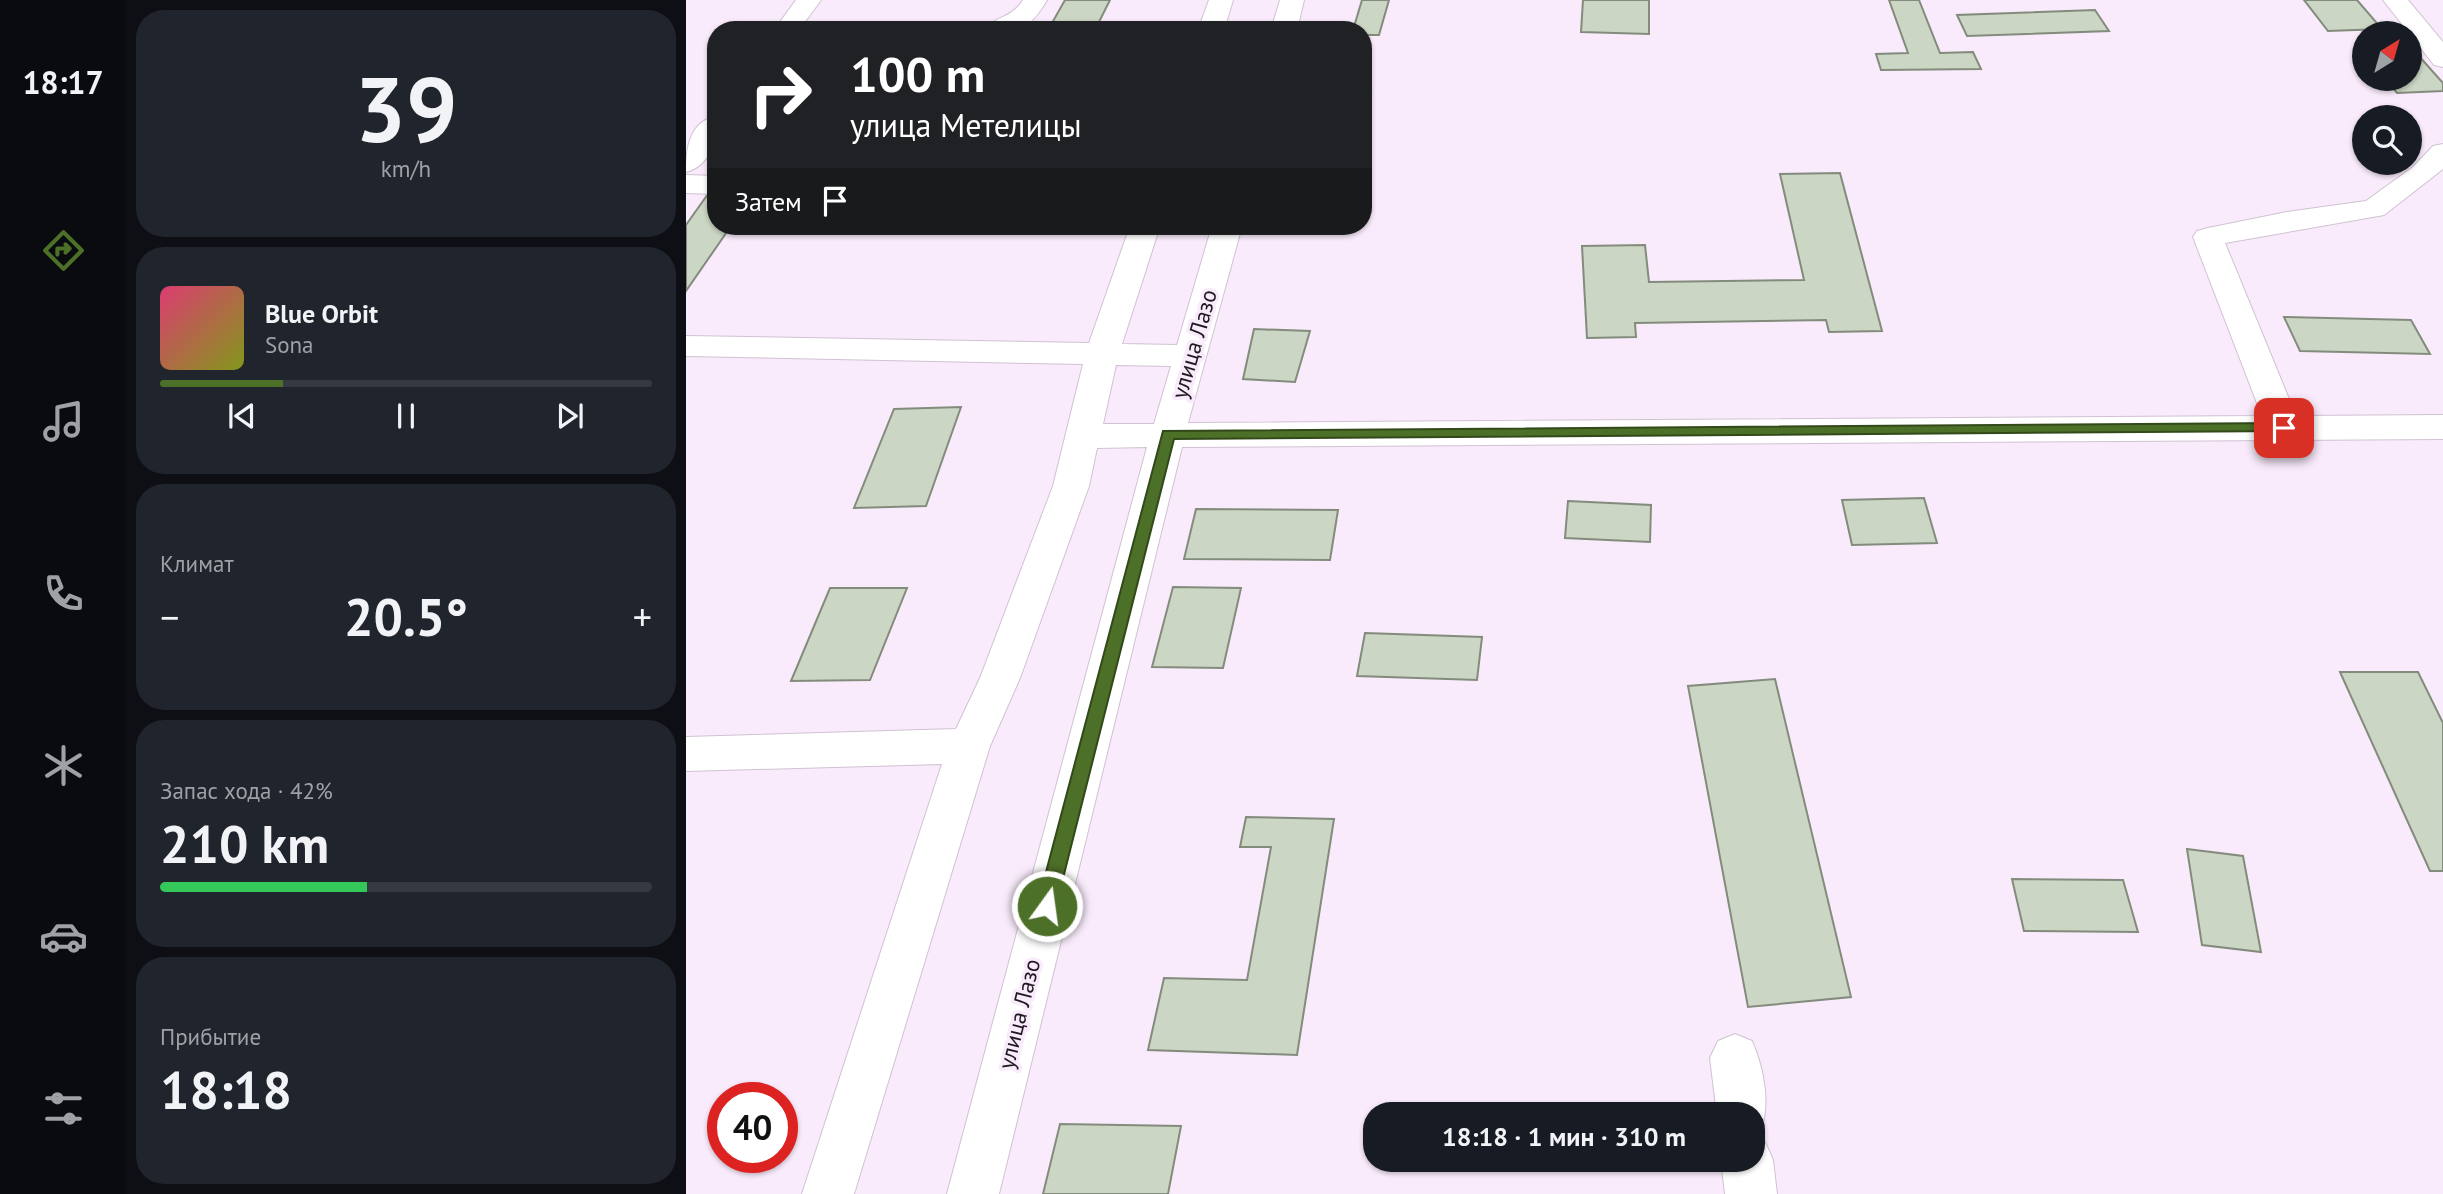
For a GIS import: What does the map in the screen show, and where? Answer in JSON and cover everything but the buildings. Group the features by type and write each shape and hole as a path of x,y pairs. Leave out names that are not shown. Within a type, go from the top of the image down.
{"street":[{"path":"793,21 809,0"},
{"path":"1017,21 1024,18 1035,0"},
{"path":"1214,21 1221,0"},
{"path":"1286,21 1292,0"},
{"path":"2395,0 2443,59"},
{"path":"686,163 707,136"},
{"path":"2284,428 2208,237 2287,221 2374,209 2423,173 2443,152"},
{"path":"686,184 707,185"},
{"path":"828,1194 969,746 1000,678 1071,486 1085,436 1102,354 1142,235"},
{"name":"улица Лазо","path":"973,1194 1168,435 1224,235"},
{"path":"686,346 1190,356"},
{"path":"1085,436 2443,427"},
{"path":"686,754 969,746"},
{"path":"1735,1058 1740,1102"},
{"path":"1748,1172 1751,1194"}],"route":[{"path":"1047,906 1168,435 2284,428"}]}
